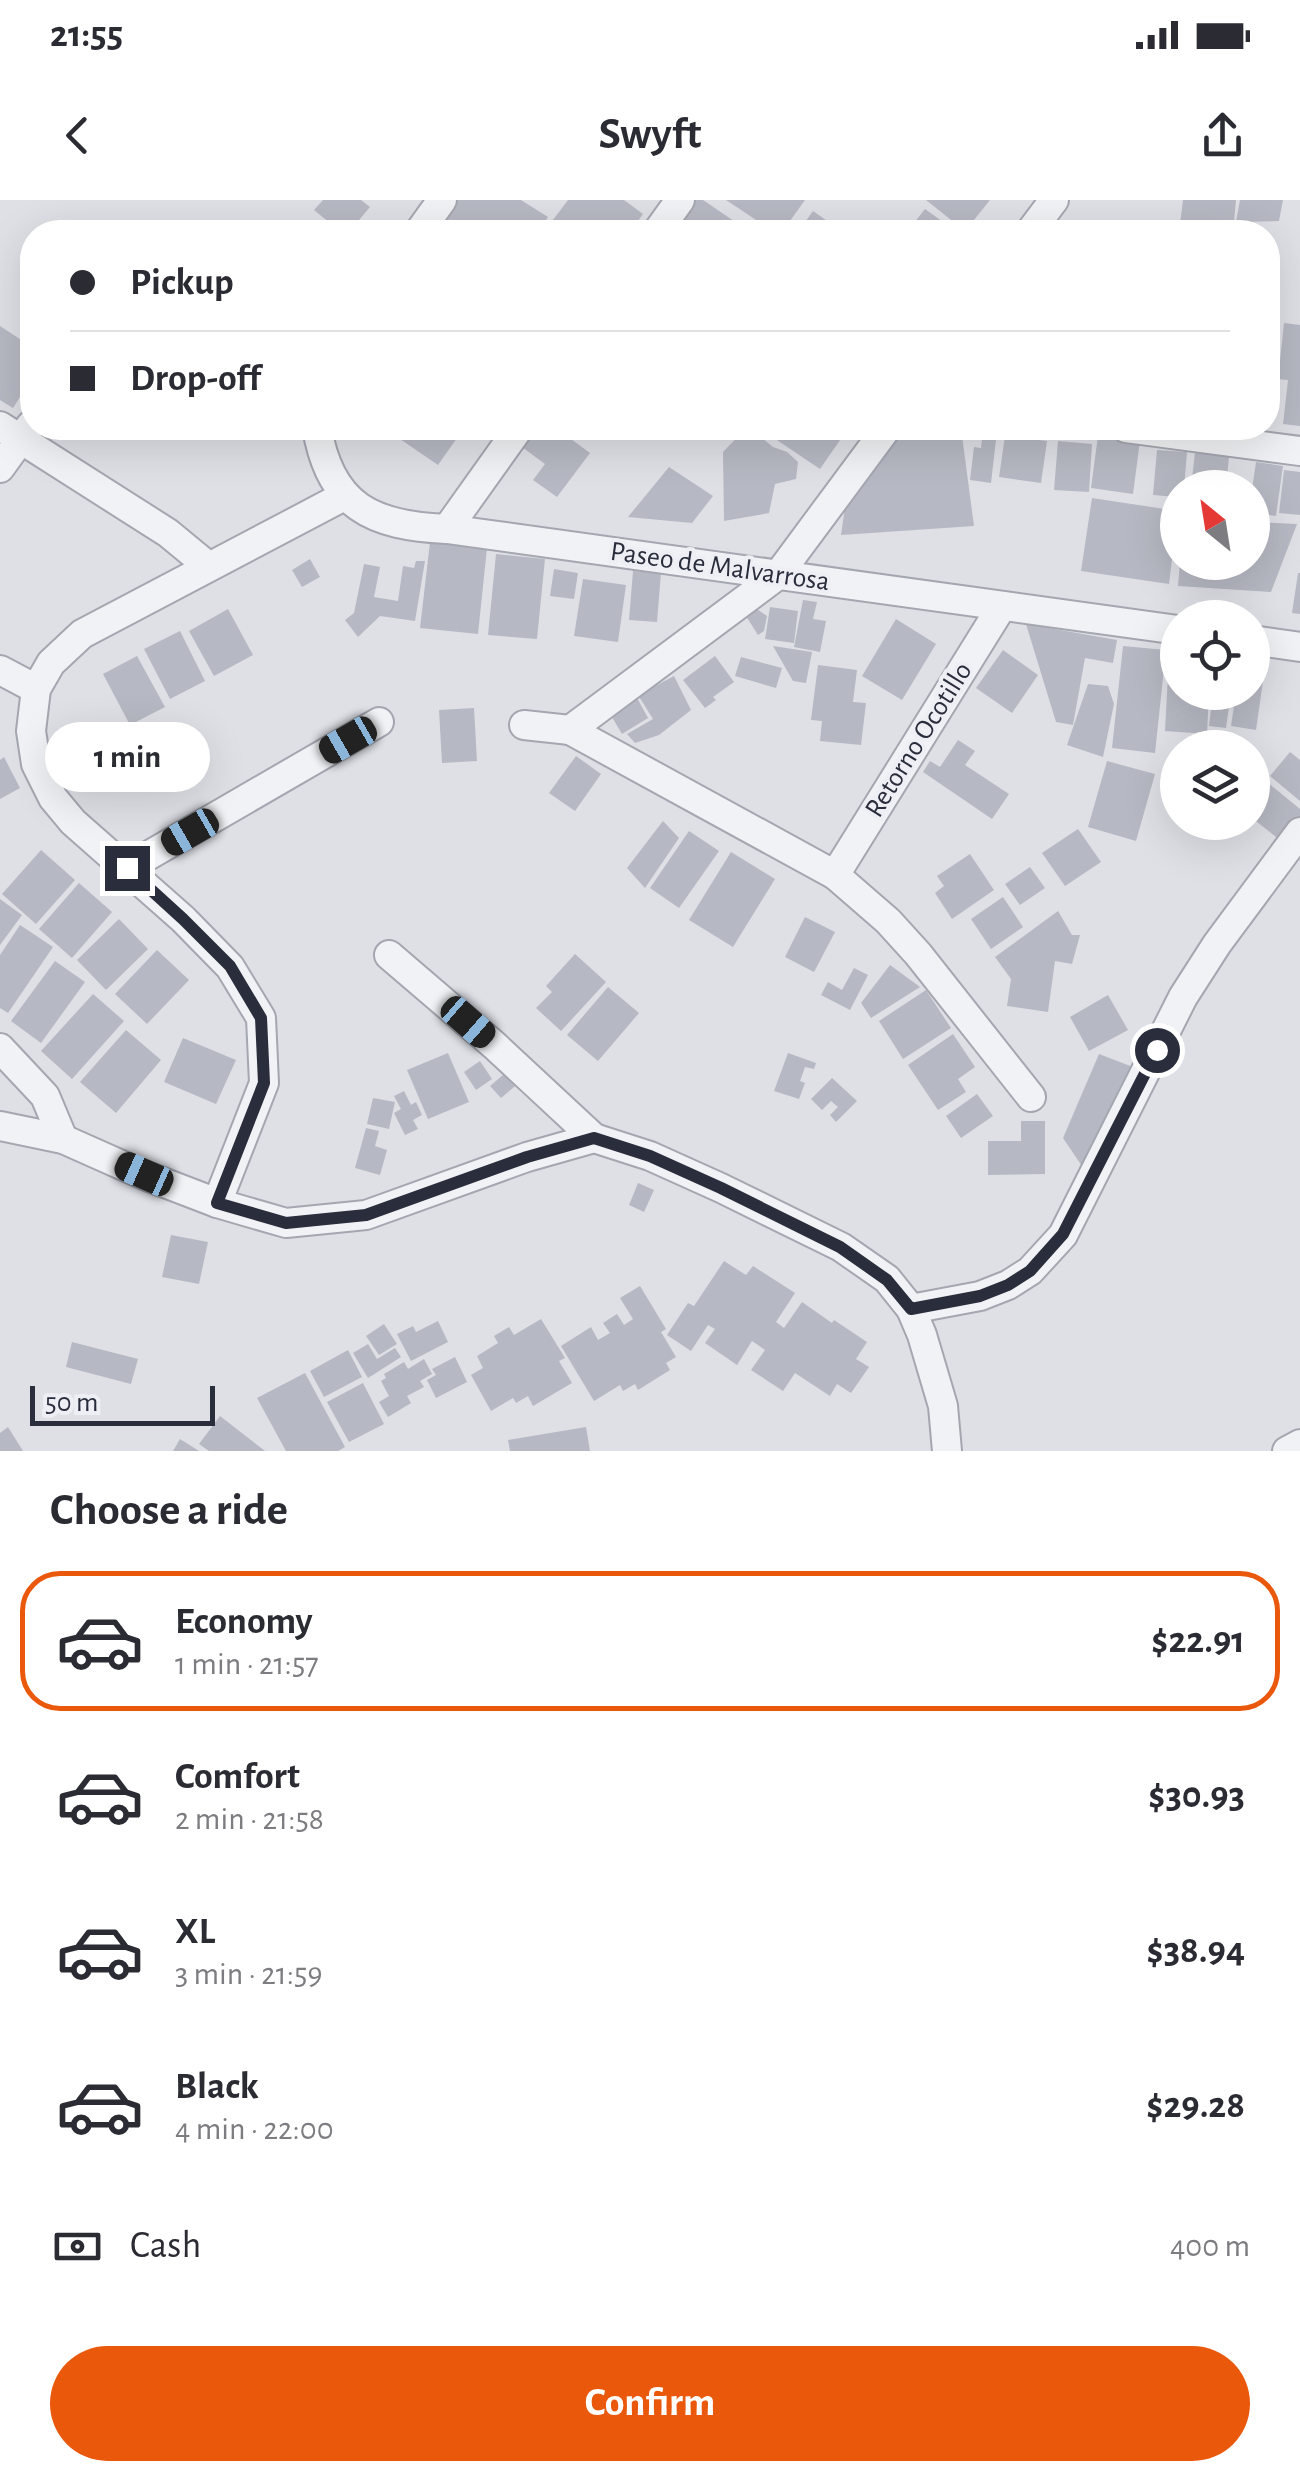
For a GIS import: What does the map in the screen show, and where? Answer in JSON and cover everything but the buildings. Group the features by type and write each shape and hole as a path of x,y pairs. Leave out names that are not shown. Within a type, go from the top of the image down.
{"street":[{"path":"0,468 18,429"},
{"path":"34,440 168,533 208,566"},
{"path":"217,1203 264,1083 261,1018 230,966 73,822 53,798 36,764 31,732 36,689 51,663 82,634 344,496 321,453 318,440"},
{"path":"446,529 510,440"},
{"path":"570,730 778,576 878,440"},
{"path":"1213,440 1300,452"},
{"name":"Paseo de Malvarrosa","path":"344,496 384,521 411,528 446,529 1160,628"},
{"name":"Retorno Ocotillo","path":"835,874 1002,606"},
{"path":"1270,643 1300,647"},
{"path":"0,670 36,689"},
{"path":"127,868 379,722"},
{"path":"524,725 570,730 835,874 888,920 918,954 1031,1097"},
{"path":"911,1309 980,1296 1008,1285 1030,1271 1063,1234 1183,997 1300,832"},
{"path":"388,955 494,1045 594,1138 650,1156 721,1188 840,1247 887,1280 911,1309 922,1335 943,1406 947,1451"},
{"path":"0,1048 45,1096 63,1138"},
{"path":"0,1126 63,1138 217,1203 286,1223 366,1215 527,1157 594,1138"},
{"path":"1287,1451 1300,1444"}],"route":[{"path":"127,868 230,966 261,1018 264,1083 217,1203 286,1223 366,1215 527,1157 594,1138 650,1156 840,1247 887,1280 911,1309 980,1296 1030,1271 1063,1234 1157,1050"}]}
